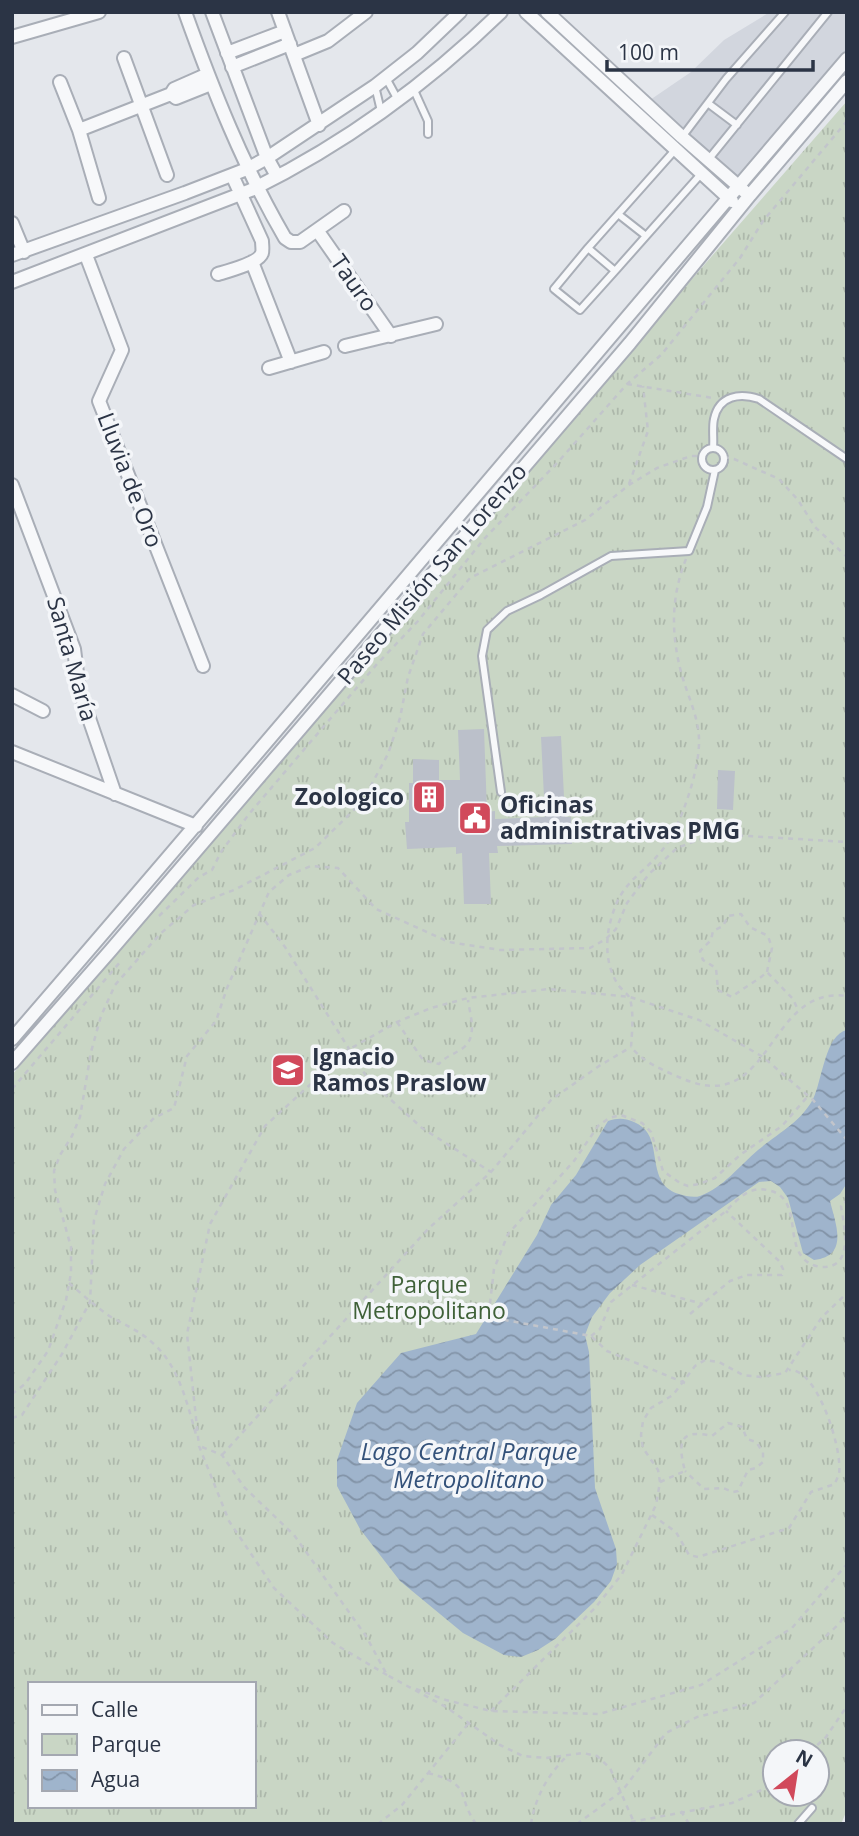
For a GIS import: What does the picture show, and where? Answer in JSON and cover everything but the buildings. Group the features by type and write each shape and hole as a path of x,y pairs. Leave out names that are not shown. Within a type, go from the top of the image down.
{"street":[{"path":"12,37 99,12"},
{"path":"185,12 247,169 257,187"},
{"path":"212,12 267,158 277,176"},
{"path":"278,12 319,125"},
{"path":"232,67 328,41 366,12"},
{"path":"12,223 18,253 247,169 319,125 386,78 460,12"},
{"path":"13,278 86,255 257,187 339,142 398,100 501,12"},
{"path":"526,12 740,208"},
{"path":"547,12 682,137 750,195"},
{"path":"193,36 217,27"},
{"path":"227,53 285,32"},
{"path":"124,58 167,175"},
{"name":"Paseo Misión San Lorenzo","path":"12,1039 847,58"},
{"path":"79,130 171,94 174,89 210,79"},
{"name":"Paseo Misión San Lorenzo","path":"12,1063 630,343 847,81"},
{"path":"61,82 79,130 99,198"},
{"path":"218,274 252,262 260,258 263,252 262,241 233,175"},
{"name":"Tauro","path":"257,187 285,238 291,242 300,242 344,211"},
{"path":"185,193 194,212"},
{"name":"Tauro","path":"317,230 391,336"},
{"name":"Lluvia de Oro","path":"86,255 122,350 99,401 203,666"},
{"path":"252,262 291,362"},
{"name":"Tauro","path":"345,346 436,324"},
{"path":"270,368 324,352"},
{"name":"Santa María","path":"12,485 74,649 79,689 116,794"},
{"path":"12,695 43,711"},
{"path":"12,752 196,826"}],"lane":[{"path":"682,137 726,79 785,12"},
{"path":"708,160 828,12"},
{"path":"386,78 398,100"},
{"path":"375,86 382,111"},
{"path":"413,88 428,121 428,134"},
{"path":"709,104 737,125"},
{"path":"675,149 554,289 580,310 701,174"},
{"path":"618,214 646,236"},
{"path":"587,248 615,271"},
{"path":"713,448 714,420 718,408 727,399 744,394 760,399 847,459"},
{"path":"501,792 482,656 487,630 506,611 611,556 689,551 708,507 715,470 723,464 724,457 721,452 713,448 702,456 705,466 715,470"},
{"path":"798,1824 812,1808"}],"path":[{"path":"155,919 199,877 212,870 221,852 249,814 377,664 418,621 484,539 558,462 627,384 661,355 740,258 764,221 847,121"},
{"path":"627,384 727,399"},
{"path":"629,485 648,431 643,386"},
{"path":"12,1394 25,1384 48,1350 58,1327 69,1283 71,1247 55,1189 54,1171 80,1117 100,1016 115,985 160,934 194,905 234,890 314,848 362,802 388,754 400,718 408,677 423,634 470,578 584,520 629,485 657,468 691,456 702,456"},
{"path":"724,457 779,480 798,500 815,527 847,556"},
{"path":"689,551 680,575 673,626 675,647 699,740 695,764 684,809 674,834 659,855 625,886 612,914 606,939 609,964 617,984 630,998 631,1047 639,1057 693,1083 712,1086 733,1083 749,1073 798,1010 832,994 847,996"},
{"path":"12,1418 23,1415 62,1354 90,1301 94,1220 105,1184 124,1149 154,1118 174,1108 187,1056 216,1021 227,988 269,892 289,876 311,866 338,868 376,909 449,942 500,950 590,948 606,939 616,929 626,903 649,874 677,848 714,834 847,842"},
{"path":"259,913 285,947 368,1079 422,1128 491,1172"},
{"path":"741,914 750,927 768,936 772,948 767,972 732,997 718,990 716,968 703,960 700,951 711,940 713,930 723,926 728,916 741,914"},
{"path":"12,1089 121,960"},
{"path":"767,972 793,999 798,1010"},
{"path":"200,1446 187,1334 210,1224 265,1126 348,1050 397,1022 431,1008 468,998 549,989 630,998 699,1020 763,1057 809,1096 847,1140"},
{"path":"397,1022 423,1060 439,1063 464,1048 469,1041 473,1032 468,998"},
{"path":"222,1455 428,1229 491,1172 551,1100 631,1047"},
{"path":"685,1383 607,1350 592,1336 505,1320 489,1312 494,1269 508,1234 574,1161 598,1126 609,1118 621,1115 642,1123 651,1132 663,1171 688,1186 715,1178 740,1155 782,1126 809,1096"},
{"path":"592,1336 600,1329 611,1302 726,1211 742,1195 753,1189 765,1189 781,1196 789,1206 801,1256 818,1267 830,1267 840,1261 845,1251 846,1238 841,1206 843,1202 847,1202"},
{"path":"690,1314 730,1281 747,1275 782,1275 783,1269 779,1261 726,1211"},
{"path":"69,1283 90,1301 145,1336 164,1355 178,1380 229,1521 274,1588 333,1643 446,1707 500,1745 523,1756 546,1758 583,1753 597,1756 610,1768 622,1791 632,1822"},
{"path":"632,1285 702,1304"},
{"path":"789,1370 822,1317 847,1293"},
{"path":"492,1711 595,1608 622,1574 652,1515 660,1482 658,1470 643,1448 641,1435 643,1421 651,1408 673,1395 685,1383 695,1366 705,1360 719,1362 743,1375 761,1377 796,1369 804,1373 817,1390 836,1442 839,1473 835,1484 811,1492 789,1528 698,1558 688,1555 677,1532 652,1515"},
{"path":"728,1423 741,1427 747,1439 756,1442 764,1452 763,1462 748,1470 738,1491 723,1488 704,1489 685,1471 680,1453 684,1441 694,1434 712,1436 728,1423"},
{"path":"200,1446 222,1455 244,1487 279,1520 308,1553 317,1571 366,1636 387,1675"},
{"path":"660,1482 685,1471"},
{"path":"403,1684 446,1700 492,1711 598,1714 701,1685 792,1628 847,1564"},
{"path":"576,1824 622,1791 666,1733 697,1717 754,1703 840,1623 847,1610"},
{"path":"825,1738 847,1706"},
{"path":"378,1824 402,1805 468,1724"},
{"path":"531,1824 538,1796 558,1764 568,1755"},
{"path":"428,1773 455,1782 463,1791 469,1813 476,1824"},
{"path":"621,1824 732,1803 761,1790"},
{"path":"681,1811 690,1824"},
{"path":"644,1818 647,1824"}],"shaded area":[{"path":"770,12 847,12 847,54 740,179 650,100 691,72 724,40"}],"green space":[{"name":"Parque Metropolitano","path":"847,101 847,1810 841,1824 12,1824 12,1075 576,412"}],"water":[{"name":"Lago Central Parque Metropolitano","path":"847,1030 847,1183 840,1194 830,1201 837,1229 836,1246 825,1257 814,1260 803,1253 788,1198 780,1187 771,1181 759,1182 640,1265 610,1293 592,1317 585,1335 589,1352 595,1488 616,1549 617,1564 611,1581 594,1602 555,1639 521,1657 504,1655 463,1633 400,1581 360,1529 337,1486 337,1460 357,1403 401,1353 476,1334 537,1235 551,1205 576,1175 608,1121 624,1119 642,1127 651,1140 658,1174 669,1190 692,1197 700,1196 724,1182 802,1114 813,1099 829,1049 840,1033"}],"place":[{"name":"Zoologico","path":"429,797"},
{"name":"Oficinas administrativas PMG","path":"475,818"},
{"name":"Ignacio Ramos Praslow","path":"288,1070"}]}
